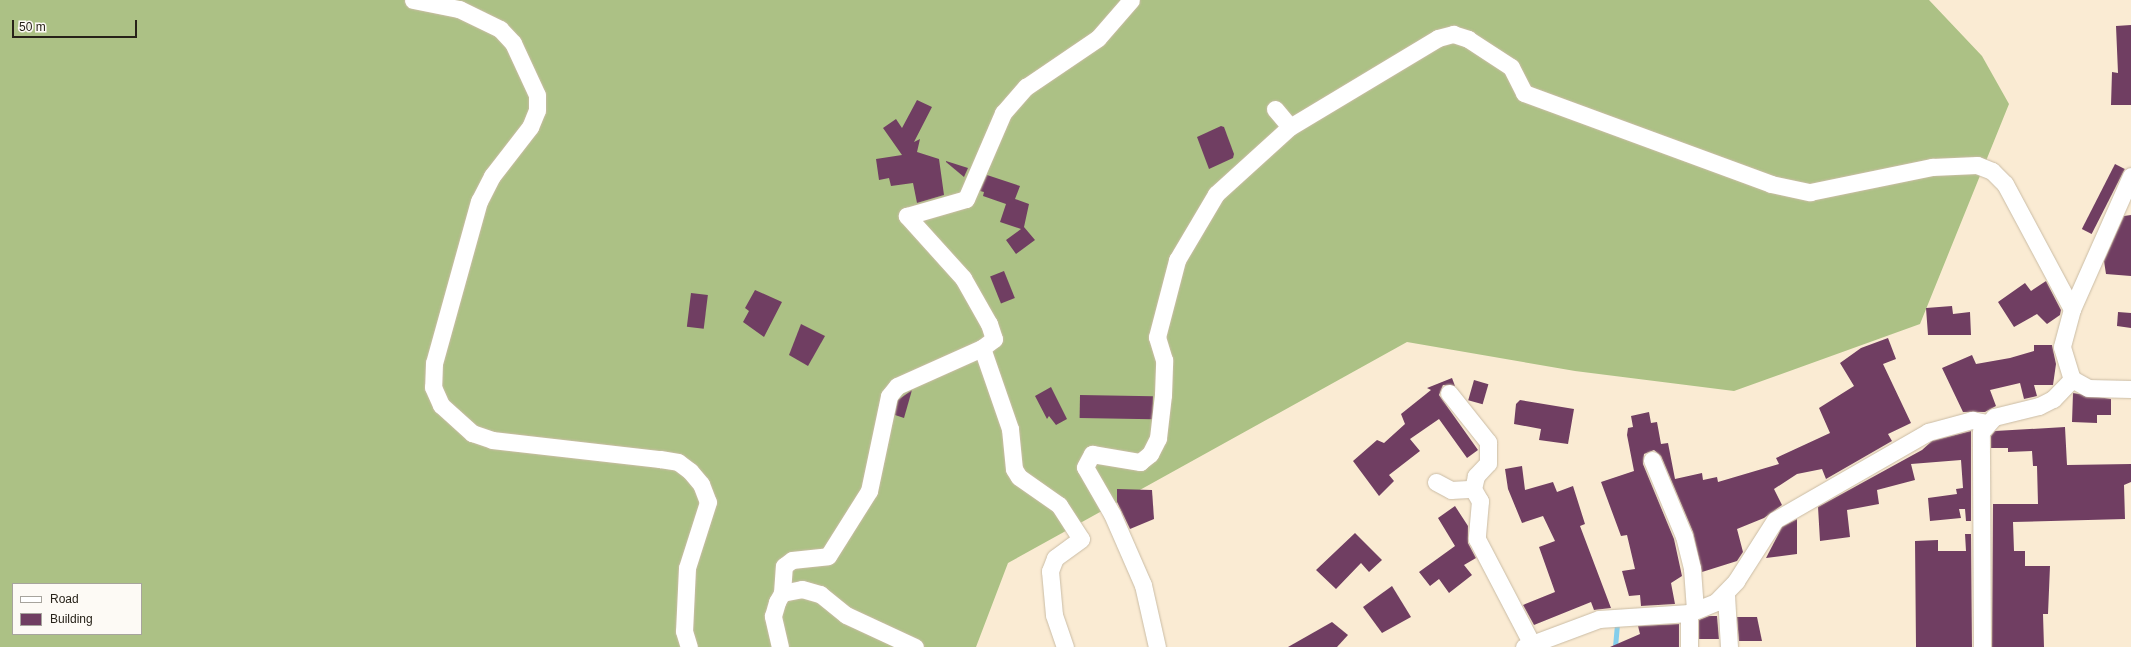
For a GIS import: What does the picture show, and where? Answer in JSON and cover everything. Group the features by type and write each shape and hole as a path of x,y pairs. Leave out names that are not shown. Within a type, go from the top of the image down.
{"street":[{"path":"413,0 459,9 500,30 513,43 537,95 537,110 530,127 492,176 479,201 434,363 433,387 438,399 454,419 472,433 492,440 660,459 678,462 690,471 701,484 708,502 687,568 684,631 689,647"},
{"path":"780,647 773,616 782,593 784,566 792,560 828,556 868,491 889,396 898,386 982,348 994,339 963,278 907,216 966,199 1003,113 1026,87 1098,38 1131,0"},
{"path":"1157,647 1134,565 1112,514 1085,467 1092,454 1140,462 1150,454 1158,438 1163,395 1164,360 1158,337 1177,260 1216,194 1290,126 1438,38 1453,34 1468,39 1512,67 1524,93 1771,184 1810,192 1932,167 1977,165 1992,171 2005,184 2072,309"},
{"path":"1275,109 1290,126"},
{"path":"2131,176 2072,309 2062,347 2072,379 2088,388 2131,389"},
{"path":"982,348 1010,429 1014,469 1019,477 1059,505 1081,539 1055,558 1050,572 1054,615 1066,647"},
{"path":"1982,647 1981,432 1986,423 1994,417 2039,406 2053,399 2072,379"},
{"path":"1449,393 1488,442 1488,463 1476,476 1473,489 1480,501 1477,539 1528,645 1599,619 1692,611 1726,595 1775,520 1928,432 1972,420 1986,423"},
{"path":"1652,460 1684,536 1692,569 1692,611 1689,647"},
{"path":"1436,482 1452,490 1473,489"},
{"path":"782,593 802,589 820,594 846,615 915,647"},
{"path":"1726,595 1729,647"}],"green space":[{"path":"0,0 1929,0 1982,56 2009,104 1920,324 1734,391 1575,371 1407,342 1008,563 976,647 0,647"}],"building":[{"path":"2131,25 2131,105 2111,105 2112,72 2118,73 2116,26"},
{"path":"917,100 932,107 914,142 920,139 917,152 939,159 944,195 917,203 913,183 891,186 889,178 879,180 876,159 902,155 883,128 896,119 902,128"},
{"path":"1221,126 1224,127 1234,154 1233,158 1209,169 1197,137"},
{"path":"946,162 968,168 964,177"},
{"path":"2115,164 2125,169 2092,234 2082,229"},
{"path":"987,175 1020,186 1015,199 1029,204 1024,227 1035,240 1016,254 1006,240 1021,229 1000,222 1006,204 983,196 984,192 980,191"},
{"path":"2131,215 2131,276 2106,274 2104,261 2124,216"},
{"path":"1004,271 1015,298 1001,304 990,277"},
{"path":"2046,281 2061,310 2060,315 2047,324 2037,314 2014,327 1998,302 2025,283 2031,291"},
{"path":"755,290 782,302 764,337 743,322 749,311 745,308"},
{"path":"691,293 708,295 704,329 687,327"},
{"path":"1952,306 1953,314 1970,312 1971,335 1928,335 1926,308"},
{"path":"2118,312 2131,313 2131,328 2117,326"},
{"path":"801,324 825,336 808,366 789,355"},
{"path":"1888,338 1896,359 1883,364 1911,423 1888,434 1892,441 1826,479 1822,469 1797,474 1774,489 1782,505 1764,518 1737,529 1743,552 1737,561 1702,572 1693,532 1661,456 1654,450 1644,454 1643,464 1674,539 1682,576 1671,583 1675,604 1641,606 1640,595 1629,596 1622,571 1635,569 1627,535 1621,536 1601,482 1634,471 1627,435 1628,428 1633,427 1631,416 1649,412 1651,423 1657,422 1661,444 1668,443 1675,479 1702,473 1703,480 1717,477 1718,482 1779,464 1776,458 1830,433 1819,408 1854,386 1840,363 1861,348"},
{"path":"2034,345 2052,345 2056,364 2053,385 2034,385 2037,396 2024,399 2020,383 1990,390 1996,406 1985,412 1963,412 1942,368 1972,355 1976,364 2010,358 2034,351"},
{"path":"1452,378 1455,386 1443,385 1439,395 1478,450 1467,458 1439,419 1410,439 1420,451 1389,475 1394,481 1379,496 1353,461 1377,440 1384,443 1405,424 1401,414 1431,390 1427,388"},
{"path":"1474,380 1488,384 1483,404 1468,400"},
{"path":"1051,387 1067,419 1056,425 1049,416 1047,419 1035,396"},
{"path":"912,390 904,418 895,415 898,400"},
{"path":"2073,393 2111,399 2111,415 2097,415 2097,423 2072,422"},
{"path":"1080,395 1153,396 1153,419 1080,418"},
{"path":"1520,400 1574,409 1568,444 1539,440 1541,429 1514,424 1516,404"},
{"path":"2065,427 2067,465 2131,464 2131,482 2124,485 2125,519 2013,522 2014,551 2025,551 2025,566 2050,566 2048,614 2043,614 2044,647 1992,647 1993,504 2038,504 2037,466 2033,466 2032,451 2008,452 2008,448 1991,448 1991,436 1995,431"},
{"path":"1971,431 1971,521 1966,521 1965,509 1959,509 1961,518 1930,521 1928,498 1957,494 1956,489 1963,488 1961,460 1911,464 1915,480 1877,490 1879,504 1847,510 1850,537 1820,541 1818,507 1922,450 1932,441"},
{"path":"1522,466 1525,490 1553,482 1557,492 1573,486 1585,524 1580,526 1611,608 1594,610 1591,602 1534,625 1523,605 1555,592 1539,547 1555,541 1543,516 1522,523 1508,489 1505,469"},
{"path":"1117,489 1152,490 1154,519 1130,529 1117,502"},
{"path":"1455,506 1468,526 1468,543 1476,558 1464,565 1472,575 1449,593 1439,579 1430,586 1419,572 1455,546 1438,518"},
{"path":"1797,519 1797,554 1766,558 1782,527"},
{"path":"1355,533 1382,560 1369,572 1361,563 1336,589 1316,570"},
{"path":"1965,534 1971,534 1972,647 1916,647 1915,541 1938,540 1938,551 1966,551"},
{"path":"1392,586 1411,617 1382,633 1363,607"},
{"path":"1709,616 1717,616 1719,639 1699,639 1699,620"},
{"path":"1737,617 1757,617 1762,641 1739,641"},
{"path":"1332,622 1348,635 1337,647 1288,647"},
{"path":"1679,624 1679,647 1610,647 1640,634 1638,626"}],"waterway":[{"path":"1613,624 1617,624 1615,647"}]}
